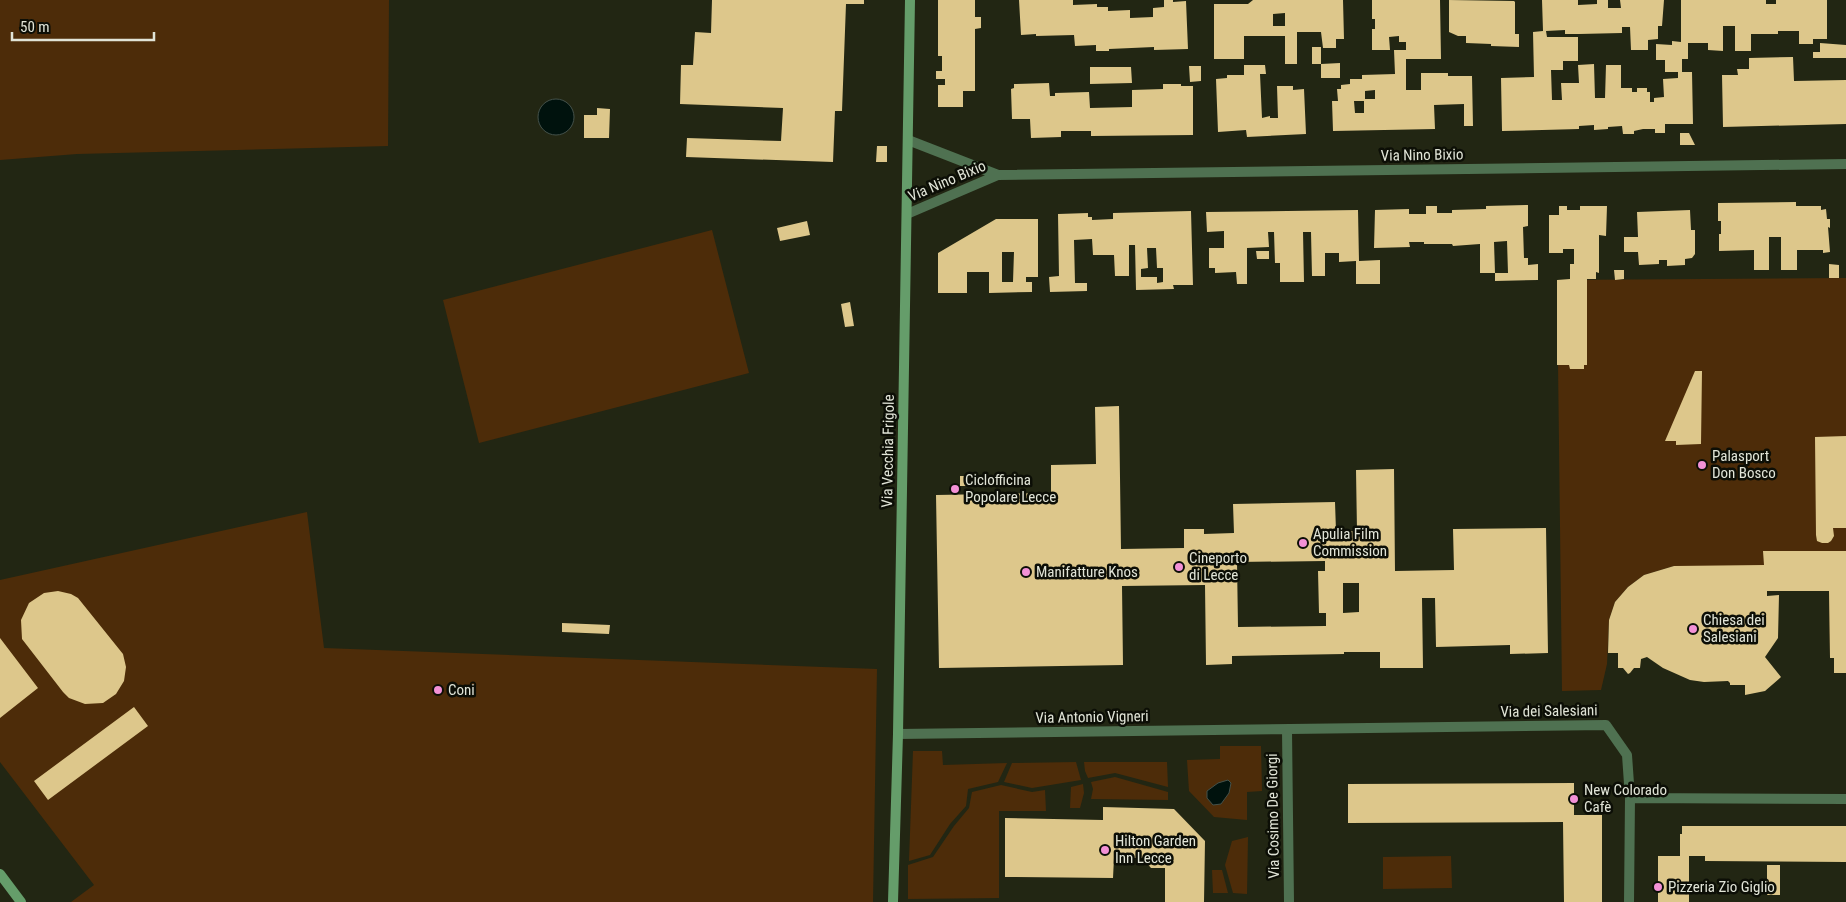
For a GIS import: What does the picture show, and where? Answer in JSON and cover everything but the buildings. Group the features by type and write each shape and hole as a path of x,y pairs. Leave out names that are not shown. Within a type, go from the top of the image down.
{"street":[{"name":"Via Vecchia Frigole","path":"893,902 898,734 910,0"},
{"name":"Via Nino Bixio","path":"908,140 998,176"},
{"name":"Via Nino Bixio","path":"907,214 998,176 1846,164"},
{"name":"Via dei Salesiani","path":"1287,730 1606,725 1627,755 1630,798"},
{"name":"Via Antonio Vigneri","path":"898,734 1287,730"},
{"name":"Via Cosimo De Giorgi","path":"1287,730 1289,902"},
{"path":"1630,902 1630,798 1846,799"},
{"path":"0,874 22,902"}],"shaded area":[{"path":"0,0 389,0 388,146 77,154 0,160"},
{"path":"556,99 563,100 569,104 573,110 573,124 569,130 563,134 556,135 549,134 543,130 539,124 538,117 539,110 543,104 549,100"},
{"path":"712,230 749,373 479,443 443,300"},
{"name":"Palasport Don Bosco","path":"1846,278 1846,658 1830,658 1829,591 1764,591 1674,566 1644,575 1628,587 1615,602 1609,620 1607,664 1601,690 1562,691 1557,280"},
{"name":"Coni","path":"307,512 324,648 877,669 873,902 71,902 94,885 0,762 0,580"},
{"path":"1220,746 1261,746 1262,791 1247,792 1247,820 1214,817 1189,791 1187,760 1220,759"},
{"path":"913,751 942,751 943,765 1007,763 998,782 968,789 966,806 950,824 930,855 909,861"},
{"path":"1076,762 1081,780 1032,788 1004,782 1012,763"},
{"path":"1084,762 1167,762 1168,787 1115,773 1088,778"},
{"path":"1115,777 1168,792 1168,800 1091,799 1093,789 1091,782"},
{"path":"1228,780 1231,783 1229,793 1221,804 1213,805 1207,798 1207,791 1218,783"},
{"path":"1083,784 1084,793 1080,808 1070,808 1071,787"},
{"path":"1001,785 1032,792 1045,790 1046,811 999,811 999,898 908,899 908,865 933,857 969,808 972,792"},
{"path":"1248,837 1247,894 1233,893 1225,865 1232,841"},
{"path":"1451,856 1452,888 1383,889 1383,857"},
{"path":"1212,870 1222,870 1228,893 1213,893"}],"place":[{"name":"Palasport Don Bosco","path":"1702,465"},
{"name":"Ciclofficina Popolare Lecce","path":"955,489"},
{"name":"Apulia Film Commission","path":"1303,543"},
{"name":"Cineporto di Lecce","path":"1179,567"},
{"name":"Manifatture Knos","path":"1026,572"},
{"name":"Chiesa dei Salesiani","path":"1693,629"},
{"name":"Coni","path":"438,690"},
{"name":"New Colorado Cafè","path":"1574,799"},
{"name":"Hilton Garden Inn Lecce","path":"1105,850"},
{"name":"Pizzeria Zio Giglio","path":"1658,887"}]}
